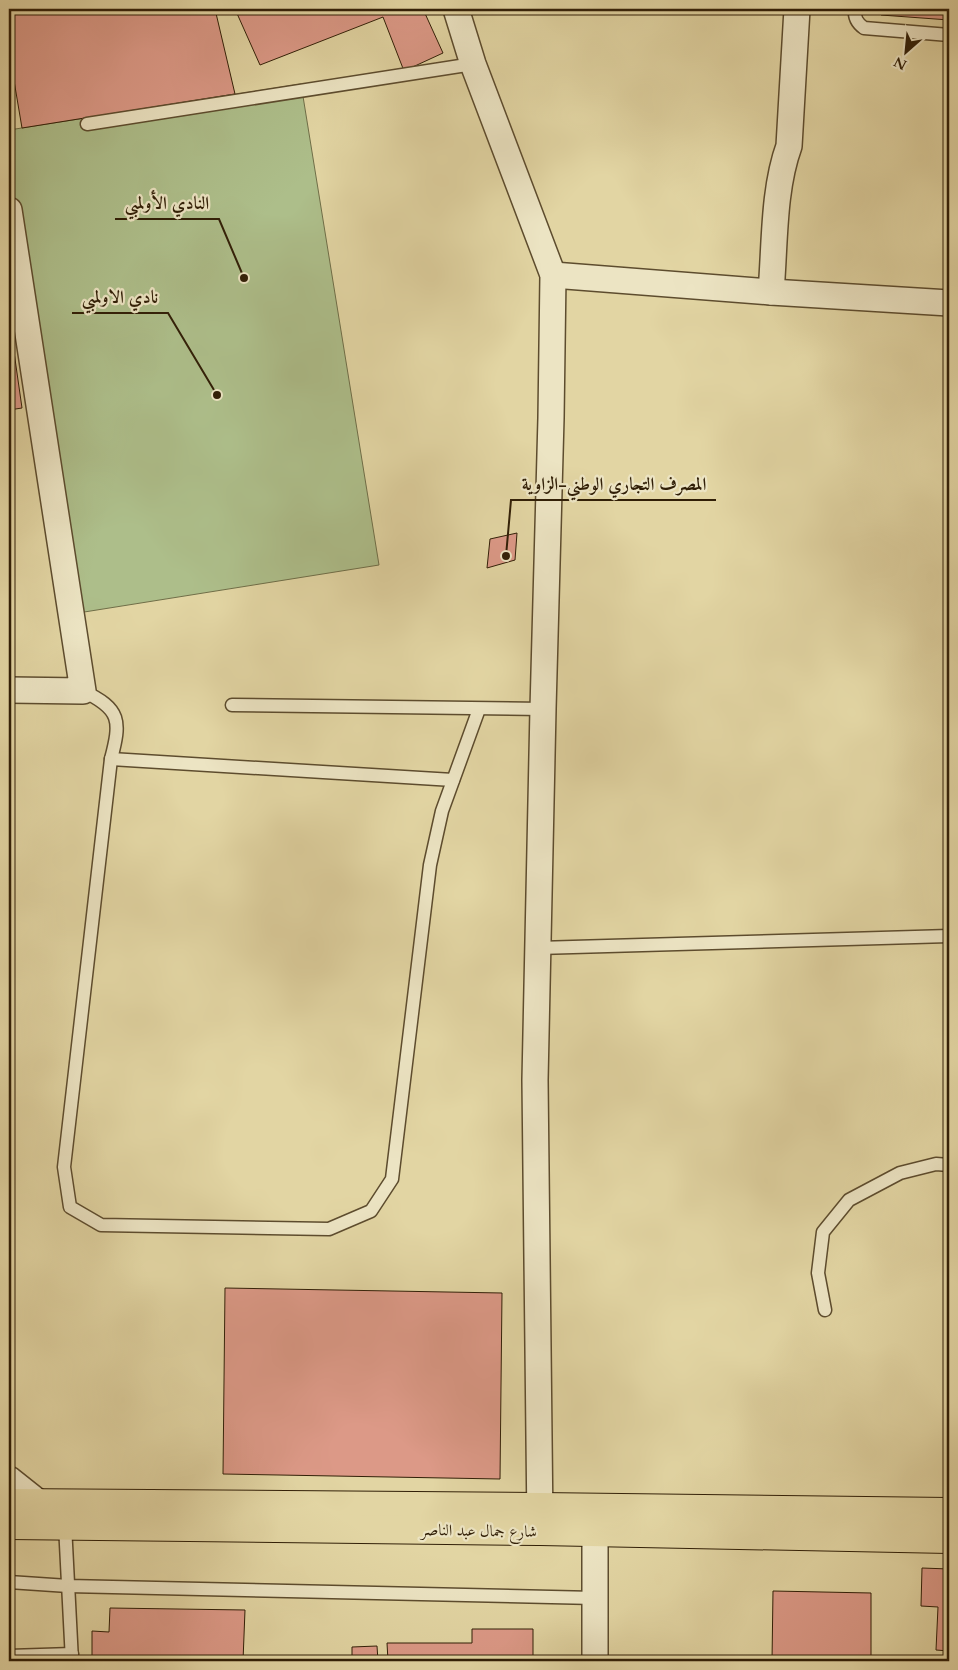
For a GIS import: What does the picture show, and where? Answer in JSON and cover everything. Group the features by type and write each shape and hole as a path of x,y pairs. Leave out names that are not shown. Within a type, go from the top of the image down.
{"main road":[{"name":"شارع جمال عبد الناصر","path":"9,1503 41,1502 540,1519 594,1533 949,1539"},
{"name":"شارع جمال عبد الناصر","path":"9,1525 949,1512"}],"street":[{"path":"456,9 473,64 552,275 551,418 536,1080 540,1519"},
{"path":"771,292 779,187 789,146 797,9"},
{"path":"9,210 83,691 9,690"},
{"path":"552,275 771,292 949,303"},
{"path":"9,1479 41,1502 65,1525"},
{"path":"594,1533 595,1661"}],"lane":[{"path":"855,9 858,23 864,28 949,35"},
{"path":"87,124 473,64"},
{"path":"83,691 96,697 108,706 116,719 117,734 111,759 64,1167 70,1207 101,1225 329,1229 371,1211 392,1179 430,865 442,811 479,708"},
{"path":"232,705 543,709"},
{"path":"111,759 453,780"},
{"path":"538,948 949,936"},
{"path":"825,1310 818,1273 823,1232 850,1200 900,1173 936,1164 949,1165"},
{"path":"9,1656 72,1658 65,1525"},
{"path":"9,1582 68,1586 595,1598"}],"green space":[{"path":"301,84 379,565 78,613 9,186 9,130"}],"building":[{"path":"9,9 215,9 235,94 22,128 9,51"},
{"path":"235,9 423,9 443,53 404,71 383,17 260,65"},
{"path":"882,9 949,9 949,20 881,15"},
{"path":"9,338 12,338 22,408 9,410"},
{"path":"517,533 515,560 487,568 490,539"},
{"path":"9,977 11,978 9,1014"},
{"path":"225,1288 502,1293 500,1479 223,1474"},
{"path":"922,1568 949,1569 949,1651 936,1650 938,1607 921,1606"},
{"path":"773,1591 871,1593 871,1661 772,1661"},
{"path":"110,1608 245,1610 243,1661 92,1661 92,1631 109,1632"},
{"path":"472,1629 533,1629 533,1661 388,1661 387,1643 472,1643"},
{"path":"377,1646 378,1661 352,1661 352,1647"},
{"path":"928,1657 949,1658 949,1661 927,1661"}],"place":[{"name":"النادي الأولمبي","path":"244,278"},
{"name":"نادي الاولمبي","path":"217,395"},
{"name":"المصرف التجاري الوطني-الزاوية","path":"506,556"}]}
